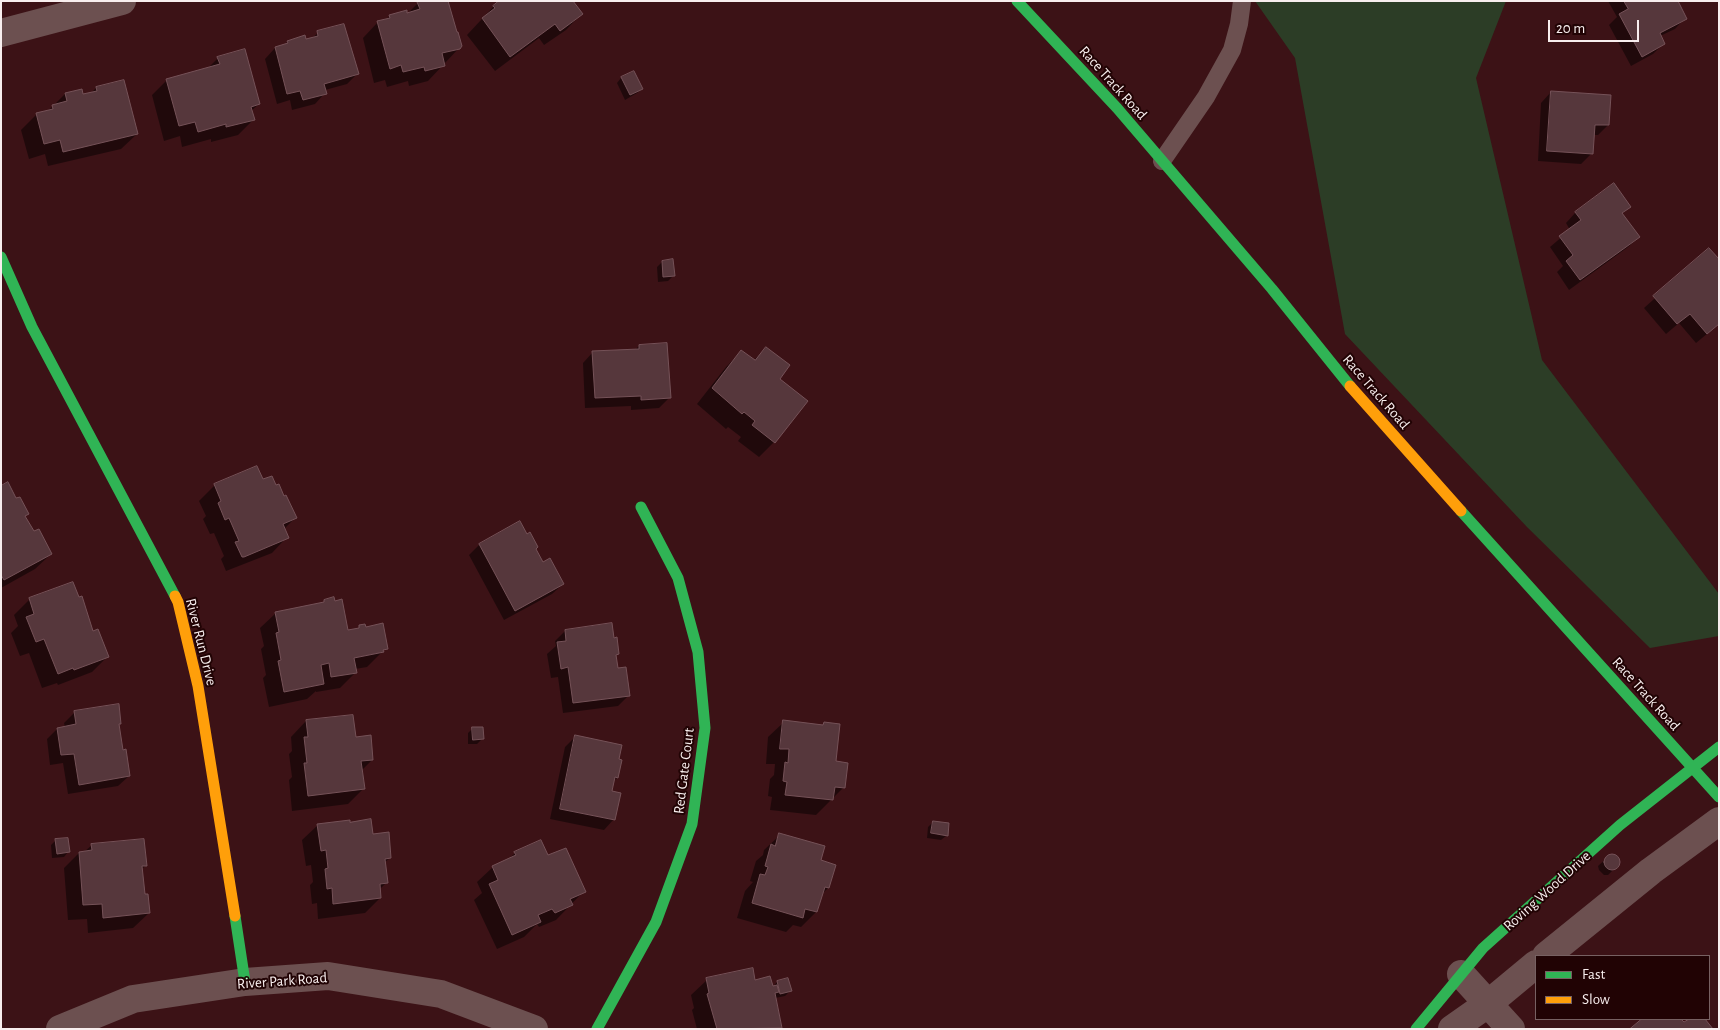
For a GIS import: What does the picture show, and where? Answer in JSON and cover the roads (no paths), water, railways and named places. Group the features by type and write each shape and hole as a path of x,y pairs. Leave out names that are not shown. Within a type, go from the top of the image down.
{"street":[{"path":"1,33 122,1"},
{"name":"Race Track Road","path":"1017,1 1117,108 1272,289 1363,402 1719,797"},
{"name":"River Run Drive","path":"1,257 32,327 178,602 198,686 245,982"},
{"name":"Red Gate Court","path":"597,1029 656,922 692,824 706,728 698,652 678,578 640,506"},
{"name":"Roving Wood Drive","path":"1416,1029 1483,948 1620,825 1719,747"},
{"path":"1547,955 1651,871 1719,821"},
{"path":"1452,1029 1489,1003 1535,965"},
{"path":"1461,974 1511,1029"},
{"name":"River Park Road","path":"60,1029 133,999 245,982 328,976 442,994 534,1029"}],"lane":[{"path":"1162,161 1206,96 1232,50 1239,24 1242,1"}]}
